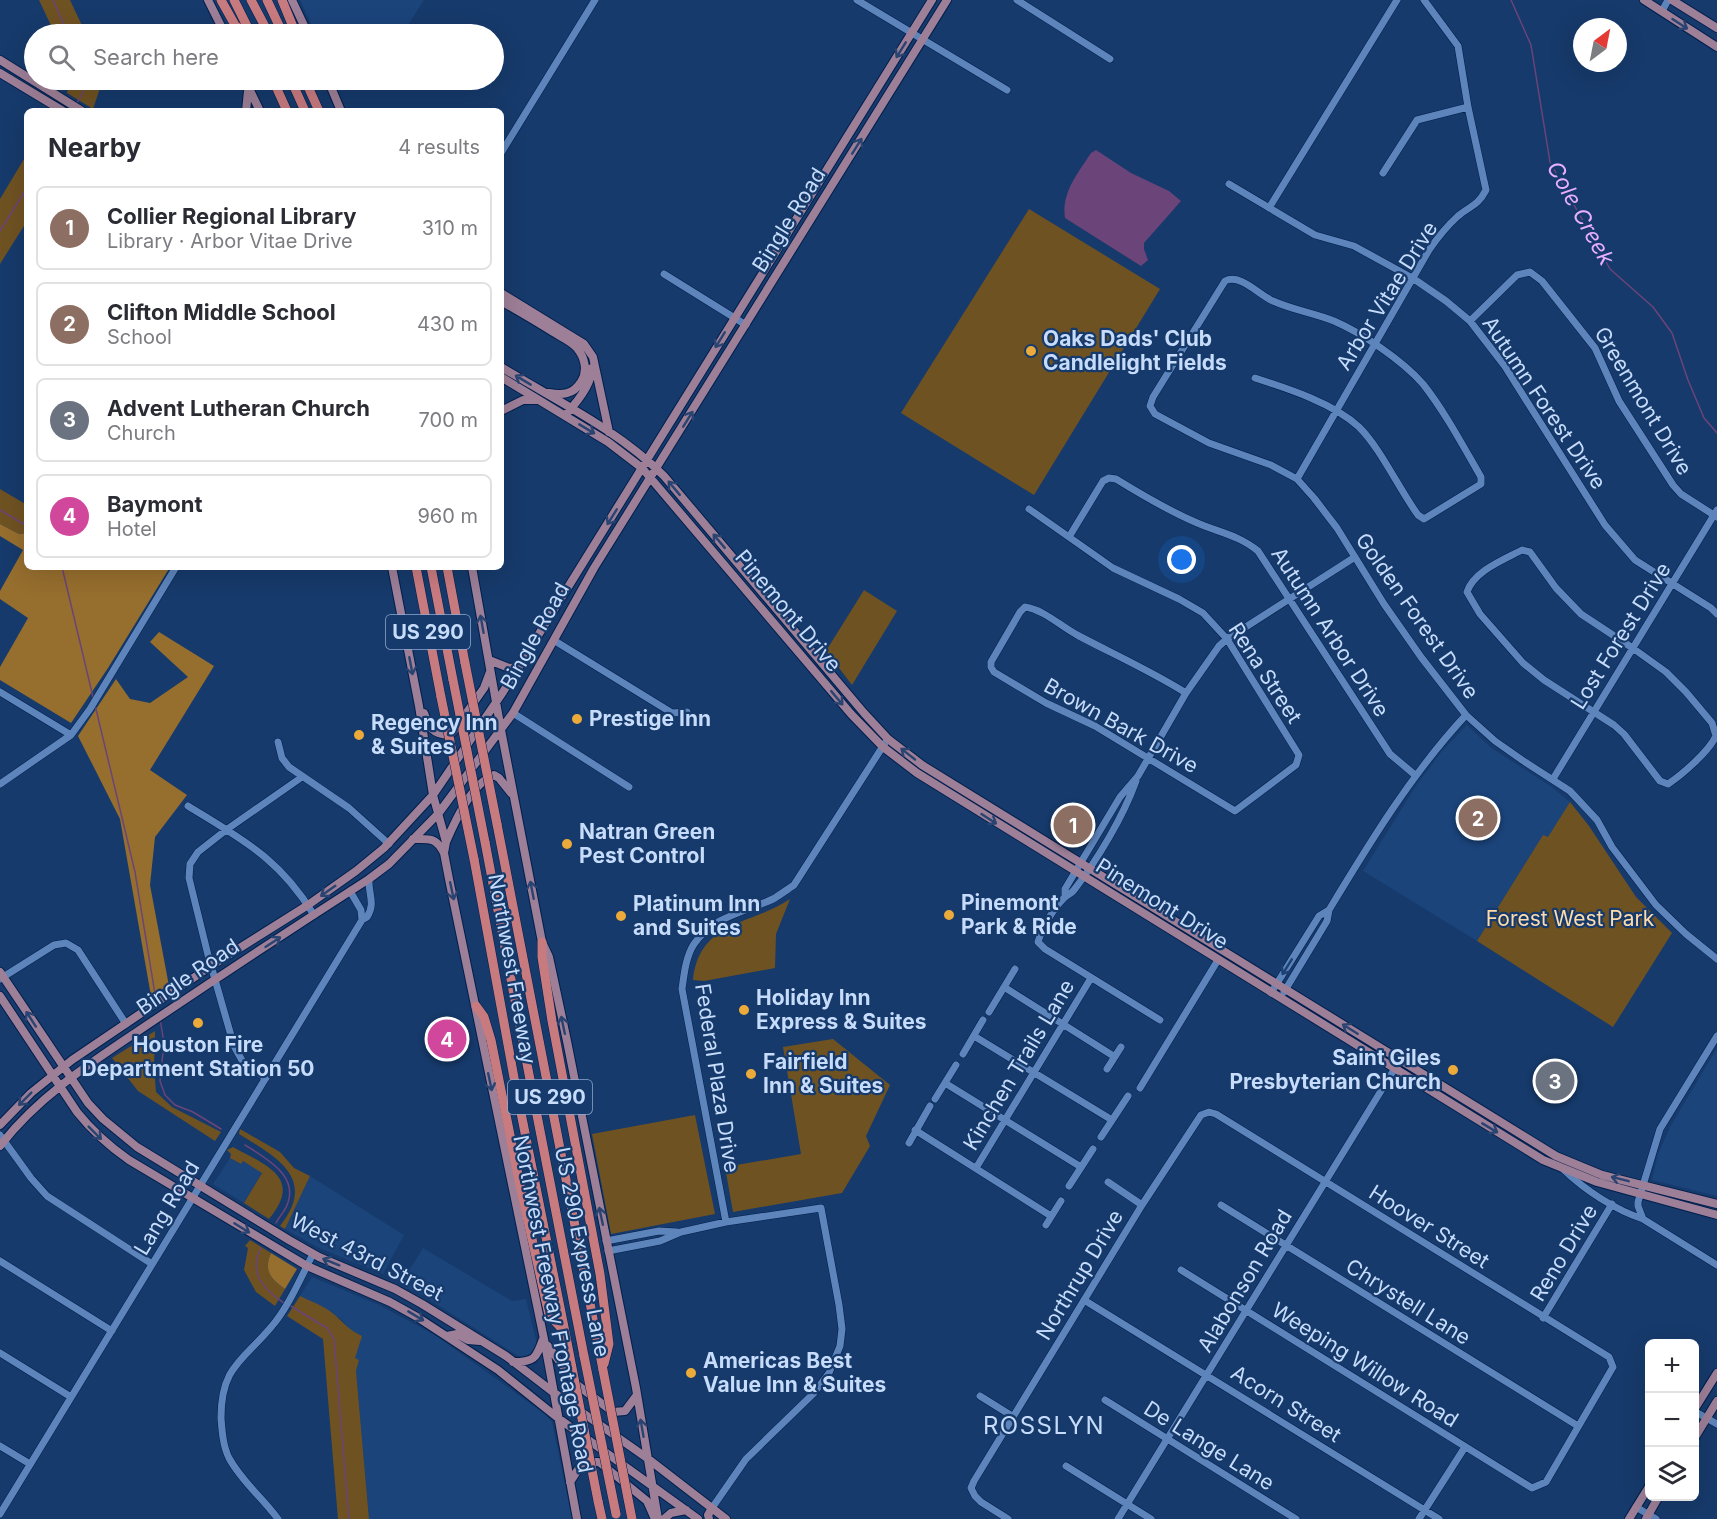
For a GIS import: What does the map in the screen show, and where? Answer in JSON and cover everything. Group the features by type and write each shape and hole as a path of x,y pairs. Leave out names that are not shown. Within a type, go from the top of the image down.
{"highway":[{"path":"221,0 233,24"},
{"path":"234,0 246,24"},
{"path":"251,0 264,24"},
{"path":"267,0 278,24"},
{"path":"282,0 292,24"},
{"path":"278,90 286,108"},
{"path":"296,90 304,108"},
{"path":"309,90 318,108"},
{"path":"311,90 312,96"},
{"name":"Northwest Freeway","path":"417,570 602,1519"},
{"name":"US 290 Express Lane","path":"432,570 526,1064 616,1516"},
{"name":"Northwest Freeway","path":"448,570 632,1519"},
{"path":"543,942 542,957 552,1021 600,1274 609,1344 603,1370"},
{"path":"476,1006 484,1017 491,1040 549,1315 564,1332"}],"main road":[{"path":"208,0 220,24"},
{"path":"292,0 303,24"},
{"name":"Bingle Road","path":"0,1125 31,1093 62,1067 356,871 386,846 433,795 519,667 932,0"},
{"name":"Bingle Road","path":"1,1140 70,1078 192,994 369,879 389,864 438,814 513,713 594,568 947,0"},
{"path":"1644,0 1717,47"},
{"path":"1670,0 1717,28"},
{"path":"0,60 24,75"},
{"path":"9,66 2,74 24,87"},
{"path":"28,90 57,108"},
{"path":"247,90 249,99 247,108"},
{"path":"250,90 259,108"},
{"path":"332,90 340,108"},
{"path":"45,100 51,91 77,108"},
{"path":"821,177 833,184"},
{"path":"504,294 584,344 593,357 609,432"},
{"path":"504,303 571,342 576,347 586,368 583,380 571,392 561,395 540,395 504,410"},
{"path":"568,412 592,377 593,357"},
{"name":"Pinemont Drive","path":"504,369 568,412 609,432 645,464 706,525 886,743 1473,1105 1554,1160 1564,1170 1596,1182 1717,1204"},
{"name":"Pinemont Drive","path":"504,378 540,395"},
{"path":"696,380 707,388"},
{"name":"Pinemont Drive","path":"568,412 608,442 645,464"},
{"name":"Pinemont Drive","path":"654,473 700,534 851,714 917,773 1468,1114 1554,1160 1717,1215"},
{"path":"700,534 706,525"},
{"path":"583,563 594,568"},
{"name":"Northwest Freeway Frontage Road","path":"393,570 417,692 433,795 446,842 444,853 545,1340 577,1519"},
{"path":"473,570 515,802 543,942 551,968 637,1395 656,1519"},
{"path":"762,609 770,602"},
{"path":"772,621 778,613"},
{"path":"489,660 509,668 519,667"},
{"path":"417,692 430,728 439,734 449,735 484,688 490,670"},
{"path":"446,842 463,807 485,778 494,775 499,777 510,790 515,802"},
{"path":"413,839 434,840 440,844 444,853"},
{"path":"350,891 356,880 386,846"},
{"path":"1175,934 1180,925"},
{"name":"West 43rd Street","path":"1,976 88,1103 103,1119 137,1147 313,1254 398,1290 483,1341 648,1458 726,1519"},
{"path":"185,984 192,994"},
{"name":"West 43rd Street","path":"0,996 60,1087 91,1130 106,1144 307,1266 390,1302 447,1336 498,1370 558,1418 698,1519"},
{"path":"1468,1114 1473,1105"},
{"path":"129,1160 137,1147"},
{"path":"1704,1211 1707,1201"},
{"path":"390,1302 398,1290"},
{"path":"447,1336 457,1334 468,1340 483,1341"},
{"path":"498,1370 510,1359 529,1362 545,1340 576,1384 613,1412 625,1411 637,1395"},
{"path":"1699,1404 1717,1374"},
{"path":"1699,1432 1717,1401"},
{"path":"570,1482 581,1465 588,1462 599,1462 647,1501 656,1519"},
{"path":"1629,1519 1645,1493"},
{"path":"1650,1518 1657,1501"},
{"path":"709,1519 708,1515 712,1508"},
{"path":"664,1519 671,1514 686,1510"}],"street":[{"path":"504,148 595,0"},
{"path":"857,0 1007,90"},
{"path":"1017,0 1110,59"},
{"path":"1269,208 1397,0"},
{"name":"Arbor Vitae Drive","path":"1297,479 1441,233 1460,215 1480,202 1486,190 1468,107 1458,46 1424,0"},
{"path":"1662,11 1670,0"},
{"path":"1383,173 1417,120 1468,107"},
{"name":"Autumn Forest Drive","path":"1229,184 1315,235 1354,246 1414,279 1470,321 1504,365 1620,545 1635,560 1717,614"},
{"name":"Greenmont Drive","path":"1470,321 1517,275 1530,272 1542,281 1595,348 1619,401 1673,484 1681,494 1716,514"},
{"path":"664,274 746,326"},
{"name":"Golden Forest Drive","path":"1374,345 1333,321 1284,306 1238,280 1230,279 1225,281 1153,397 1150,406 1155,414 1209,443 1271,465 1297,479 1314,498 1421,657 1466,715 1518,757 1570,791 1597,820 1612,847 1656,905 1686,934 1717,959"},
{"path":"1255,378 1306,395 1358,426 1371,442 1418,515 1424,519 1481,484 1481,477 1423,385 1408,369 1374,345"},
{"name":"Autumn Arbor Drive","path":"1069,537 1103,481 1109,478 1116,479 1169,511 1202,526 1247,541 1258,551 1390,754 1414,775"},
{"name":"Rena Street","path":"1029,509 1113,568 1203,613 1227,639 1299,755 1296,765 1259,793"},
{"name":"Lost Forest Drive","path":"1553,779 1716,514"},
{"path":"1521,550 1530,552 1556,588 1581,614 1634,649 1666,672 1686,692 1712,723 1716,736 1712,744 1678,778 1668,784 1660,781 1624,734 1614,725 1544,681 1523,663 1480,614 1467,592 1469,584 1476,576 1521,550"},
{"path":"1160,1020 1045,949 1038,942 1040,935 1056,908 1065,897 1073,892 1079,875 1120,796 1138,776 1186,693 1219,646 1289,598 1355,557"},
{"path":"0,784 71,735 90,709 174,570"},
{"name":"Brown Bark Drive","path":"1186,693 1158,675 1077,635 1034,609 1025,608 1020,612 991,662 994,672 1046,703 1095,726 1149,757 1235,811 1259,793"},
{"path":"555,641 672,713 687,711"},
{"path":"0,692 71,735"},
{"path":"513,713 630,787"},
{"path":"1280,998 1327,921 1329,910 1414,775 1466,715"},
{"path":"278,742 282,758 289,767 349,808 386,846"},
{"name":"Federal Plaza Drive","path":"726,1222 682,988 685,968 694,944 711,927 735,912 774,898 794,885 886,743"},
{"path":"266,1078 244,1064 234,1046 189,878 190,864 198,852 226,830 302,777"},
{"path":"188,806 271,861 283,872 314,915"},
{"name":"Lang Road","path":"0,1514 200,1185 363,920 367,917 373,905 368,889 369,879"},
{"path":"350,891 361,909 363,920"},
{"path":"1272,993 1319,916 1329,910"},
{"path":"1305,939 1313,945"},
{"path":"1,976 54,945 66,943 78,950 126,1024"},
{"path":"1140,1088 1218,960"},
{"path":"989,1012 1015,969"},
{"name":"Kinchen Trails Lane","path":"975,1168 1091,978"},
{"path":"1004,987 1115,1058"},
{"path":"963,1054 983,1020"},
{"path":"974,1036 1112,1120"},
{"path":"1643,1219 1638,1206 1641,1189 1660,1129 1717,1036"},
{"path":"1107,1069 1121,1047"},
{"name":"Alabonson Road","path":"1118,1519 1400,1060"},
{"path":"935,1099 956,1065"},
{"path":"945,1083 1081,1167"},
{"path":"1101,1137 1128,1096"},
{"path":"909,1143 930,1106"},
{"name":"Northrup Drive","path":"1008,1519 975,1496 971,1488 977,1476 1142,1205 1201,1115 1209,1112 1223,1119"},
{"name":"Hoover Street","path":"1223,1119 1609,1357 1613,1367 1578,1426"},
{"path":"915,1130 1051,1216"},
{"path":"1,1140 47,1196 152,1264"},
{"path":"1069,1186 1093,1149"},
{"path":"1564,1170 1573,1179 1628,1214 1643,1219 1717,1265"},
{"path":"1108,1182 1142,1205"},
{"path":"1046,1225 1061,1201"},
{"name":"Reno Drive","path":"1543,1318 1612,1204"},
{"name":"Chrystell Lane","path":"1221,1205 1578,1426"},
{"path":"607,1246 660,1241 681,1232 726,1222 821,1208 839,1305 842,1329 840,1346 829,1373 814,1393 746,1459 712,1508"},
{"path":"278,1519 268,1505 241,1478 228,1456 222,1432 221,1406 225,1383 231,1370 243,1354 273,1325 313,1254"},
{"path":"0,1262 112,1331"},
{"name":"Weeping Willow Road","path":"1181,1270 1532,1488 1546,1482 1578,1426"},
{"name":"Acorn Street","path":"1084,1300 1439,1519"},
{"path":"0,1353 71,1397"},
{"path":"980,1396 1012,1416"},
{"name":"De Lange Lane","path":"1105,1400 1296,1519"},
{"path":"1699,1413 1717,1425"},
{"path":"0,1446 30,1464"},
{"path":"1419,1519 1465,1447"},
{"path":"1066,1466 1151,1519"},
{"path":"1636,1507 1650,1518"}],"shaded area":[{"path":"300,0 424,0 409,24 311,24"},
{"path":"1096,150 1131,173 1169,191 1181,201 1144,243 1148,260 1141,266 1065,218 1064,209 1068,192 1091,153"},
{"path":"0,524 19,534 24,533 24,570 168,570 71,723 0,680 0,667 28,618 0,599 0,591 23,550 0,536"},
{"path":"159,632 214,666 150,770 187,795 155,837 150,885 169,986 151,996 120,819 78,736 116,679 130,699 150,703 188,677 150,642"},
{"path":"1467,725 1490,747 1552,787 1570,802 1548,838 1543,835 1477,941 1363,871 1417,784 1442,751"},
{"path":"1717,1048 1717,1196 1652,1180 1658,1154 1670,1127"},
{"path":"230,1158 240,1164 243,1161 262,1172 244,1203 213,1184"},
{"path":"310,1176 404,1235 383,1274 319,1248 285,1229"},
{"path":"423,1248 512,1301 526,1299 536,1340 536,1347 531,1356 520,1357 422,1295 400,1285"},
{"path":"271,1253 297,1269 285,1289 276,1282 268,1270"},
{"path":"312,1277 377,1304 435,1335 545,1414 552,1422 572,1519 369,1519 356,1371 359,1360 355,1359 350,1330 341,1319 300,1296"}],"green space":[{"path":"39,0 70,0 81,24 50,24"},
{"path":"68,90 99,90 93,108 67,93"},
{"path":"24,159 24,226 0,264 0,199"},
{"name":"Oaks Dads' Club Candlelight Fields","path":"1029,209 1160,289 1034,495 901,413"},
{"path":"0,489 24,503 24,533 19,534 0,524"},
{"path":"864,590 897,611 852,685 826,651"},
{"name":"Forest West Park","path":"1570,802 1589,826 1636,897 1672,933 1613,1027 1477,941 1543,835 1548,837"},
{"path":"790,899 776,934 775,968 704,981 693,980 698,960 705,946 716,935"},
{"path":"155,1031 156,1092 172,1107 221,1132 215,1141 138,1091 112,1058"},
{"path":"833,1039 890,1085 866,1136 870,1146 842,1193 733,1212 725,1167 801,1154 783,1047"},
{"path":"695,1115 715,1214 611,1234 592,1134"},
{"path":"240,1129 280,1152 294,1168 310,1176 285,1229 280,1226 291,1209 295,1195 293,1182 288,1171 278,1161 239,1134"},
{"path":"233,1147 268,1167 281,1183 283,1193 279,1205 269,1219 244,1203 262,1173 243,1161 241,1164 230,1158 231,1154 227,1150"},
{"path":"250,1240 271,1253 268,1270 276,1282 285,1289 275,1306 256,1292 244,1270 248,1248 245,1246"},
{"path":"300,1296 320,1305 362,1336 355,1358 359,1360 356,1371 369,1519 338,1519 323,1339 287,1316"}],"waterway":[{"path":"53,0 64,24"},
{"name":"Cole Creek","path":"1511,0 1531,45 1550,162 1610,269 1653,307 1672,333 1704,418 1717,433"},
{"path":"77,103 84,90"},
{"path":"0,231 24,193"},
{"path":"0,510 24,524"},
{"path":"63,570 93,697"},
{"path":"95,705 135,872 156,1000"},
{"path":"160,1019 164,1043 160,1081 165,1095 175,1105 193,1112 221,1129"},
{"path":"245,1145 272,1163 286,1179 289,1199 276,1223"},
{"path":"261,1248 257,1257 257,1273 270,1292 284,1303"},
{"path":"289,1305 327,1328 334,1339 349,1519"}],"place":[{"name":"Oaks Dads' Club Candlelight Fields","path":"1031,351"},
{"name":"Prestige Inn","path":"577,719"},
{"name":"Regency Inn & Suites","path":"359,735"},
{"name":"Clifton Middle School","path":"1478,818"},
{"name":"Collier Regional Library","path":"1073,825"},
{"name":"Natran Green Pest Control","path":"567,844"},
{"name":"Pinemont Park & Ride","path":"949,915"},
{"name":"Platinum Inn and Suites","path":"621,916"},
{"name":"Holiday Inn Express & Suites","path":"744,1010"},
{"name":"Houston Fire Department Station 50","path":"198,1023"},
{"name":"Baymont","path":"447,1039"},
{"name":"Saint Giles Presbyterian Church","path":"1453,1070"},
{"name":"Fairfield Inn & Suites","path":"751,1074"},
{"name":"Advent Lutheran Church","path":"1555,1081"},
{"name":"Americas Best Value Inn & Suites","path":"691,1373"}],"district":[{"name":"ROSSLYN","path":"1044,1426"}]}
